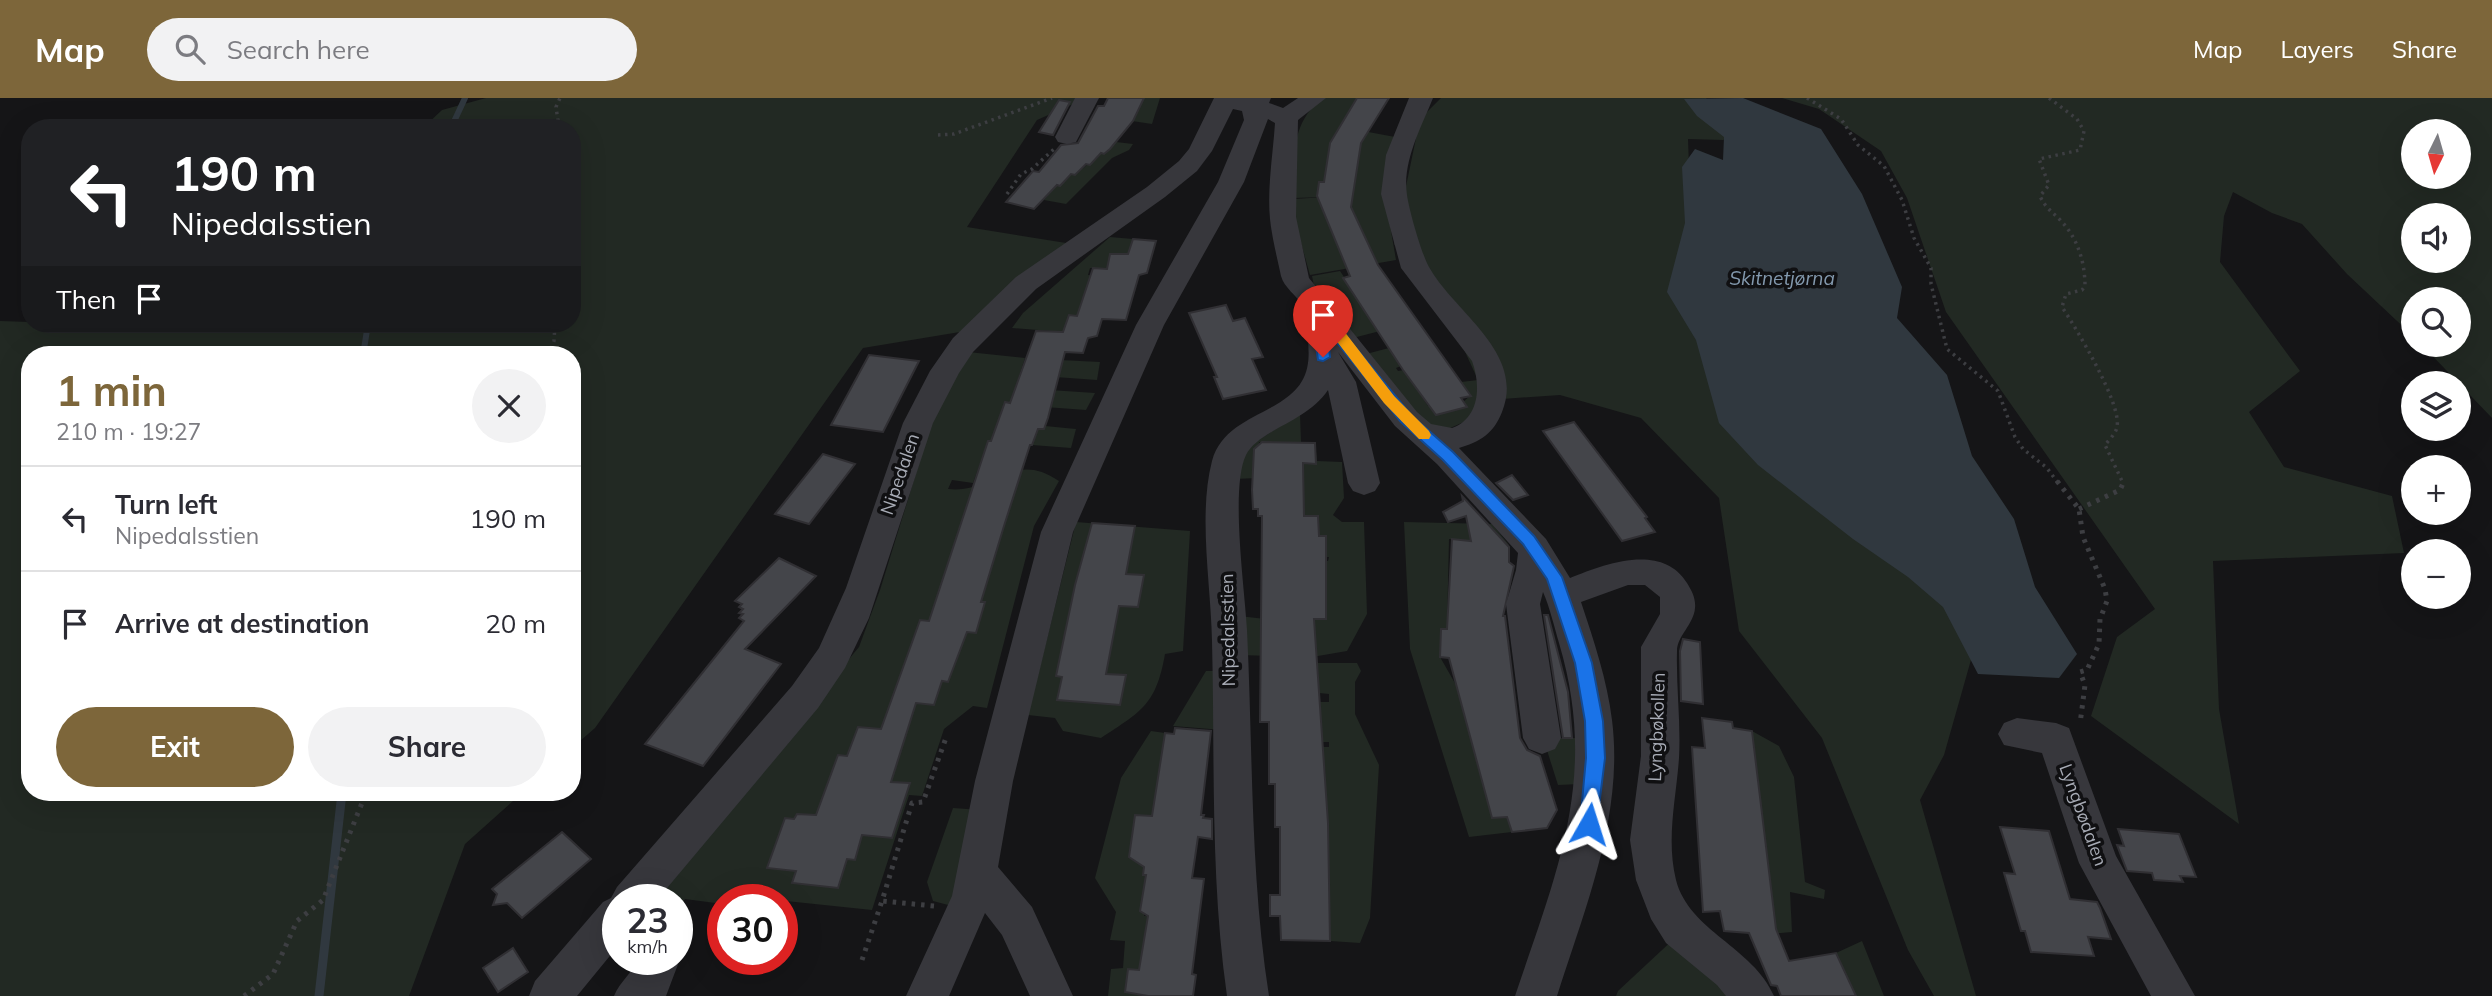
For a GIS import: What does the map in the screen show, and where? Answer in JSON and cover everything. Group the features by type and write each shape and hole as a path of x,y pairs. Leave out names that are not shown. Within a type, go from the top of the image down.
{"street":[{"path":"1067,137 1087,98"},
{"path":"1250,104 1314,98"},
{"path":"1419,431 1449,439 1468,433 1486,413 1494,388 1486,359 1415,268 1394,194 1398,155 1421,98"},
{"path":"1250,104 1287,141 1283,217 1296,280 1389,399 1419,431 1448,456 1534,548 1562,595 1590,692 1595,758 1589,824 1583,855 1536,996"},
{"path":"927,996 972,891 994,781 1057,532 1150,325 1231,182 1256,120 1250,104"},
{"name":"Nipedalen","path":"648,884 805,697 832,658 863,588 918,423 944,371 963,345 1026,283 1182,173 1200,151 1250,104"},
{"name":"Nipedalsstien","path":"1248,996 1241,951 1231,839 1230,646 1225,503 1227,463 1231,448 1238,438 1296,408 1318,381 1323,357 1317,310"},
{"path":"1323,357 1340,382 1363,483"},
{"path":"1534,548 1535,572 1525,591 1523,604 1542,738"},
{"name":"Lyngbøkollen","path":"1562,595 1623,573 1647,571 1659,576 1671,586 1678,597 1678,611 1661,635 1659,647 1660,756 1650,840 1656,880 1665,906 1681,929 1732,971 1753,996"},
{"name":"Lyngbødalen","path":"2017,734 2056,739 2099,863 2174,996"},
{"path":"972,891 1017,921 1052,996"},
{"name":"Nipedalen","path":"550,996 602,937"},
{"path":"635,996 649,986 653,975"}],"path":[{"path":"558,119 556,107 560,98"},
{"path":"938,135 954,134 1052,98"},
{"path":"1807,98 1841,119 1858,145 1884,166 1892,187 1902,200 1914,239 1931,268 1931,284 1947,349 1997,390 2015,437 2023,449 2047,468 2078,509 2083,537 2107,601 2100,619 2099,644 2087,670 2080,672 2082,677"},
{"path":"2049,98 2079,120 2085,133 2080,150 2039,159 2049,186 2040,196 2045,206 2066,227 2082,258 2085,286 2066,294 2062,307 2077,329 2118,410 2116,428 2105,445 2124,481 2120,490 2078,509"},
{"path":"1007,194 1021,174 1032,169 1067,137"},
{"path":"862,960 912,803 923,802 947,735"},
{"path":"244,996 273,974 297,921 323,900 363,801"},
{"path":"882,901 972,891"}],"shaded area":[{"path":"486,98 1087,98 1037,120 967,227 1085,246 978,329 863,348 595,728 581,740 581,346 21,346 21,801 513,801 465,844 409,996 0,996 0,321 21,322 21,333 581,333 581,119 432,119 442,110"},
{"path":"1144,98 1160,98 1152,124 1132,121"},
{"path":"1323,98 1357,98 1342,127 1395,137 1385,196 1396,260 1310,275 1296,225 1294,199 1325,197 1294,198 1294,156 1304,119"},
{"path":"1441,98 1706,98 1737,134 1723,140 1688,139 1691,222 1984,614 1944,755 1920,800 1976,996 1934,996 1908,950 1822,738 1739,631 1719,498 1641,418 1560,395 1488,400 1466,421 1448,429 1433,429 1414,414 1366,354 1389,348 1401,366 1396,368 1398,371 1404,370 1428,406 1463,402 1471,395 1461,382 1478,380 1461,343 1394,244 1420,119"},
{"path":"1782,98 2492,98 2492,418 2471,396 2471,371 2447,371 2434,357 2471,357 2471,287 2401,287 2401,325 2347,274 2302,224 2272,213 2233,192 2224,216 2220,262 2300,371 2249,412 2284,467 2392,496 2401,539 2401,553 2213,561 2219,709 2239,824 2091,716 2117,637 2155,609 1946,312 1907,198 1881,151 1819,109"},
{"path":"1116,142 1133,144 1129,150 1112,158 1066,204 1044,200 1056,185 1060,186 1071,174 1075,175"},
{"path":"1110,237 1133,239 1128,254 1110,254 1116,269 1090,268 1088,275 1106,276 1090,300 1082,299 1077,316 1063,332 1012,328 1023,313"},
{"path":"1340,271 1380,331 1353,338 1315,291 1312,276"},
{"path":"968,352 1025,358 1010,403 1005,403 997,442 988,441 973,483 952,480 948,489 964,489 1029,469 1043,472 1059,481 1034,526 987,708 973,706 944,729 922,796 909,795 872,910 798,902 798,884 707,884 707,902 693,900 693,884 661,884 859,647 880,590 939,399"},
{"path":"1060,360 1100,362 1097,380 1055,377"},
{"path":"1050,390 1095,393 1086,410 1045,407"},
{"path":"1300,414 1301,442 1315,442 1317,461 1342,462 1344,498 1333,515 1342,522 1364,522 1367,614 1347,651 1312,657 1239,655 1239,616 1274,620 1261,626 1261,633 1315,643 1314,620 1326,619 1326,599 1313,560 1328,561 1329,557 1313,557 1325,536 1313,536 1313,520 1318,520 1318,516 1303,516 1300,442 1259,442 1258,478 1234,479 1238,453"},
{"path":"1045,426 1076,429 1071,448 1032,445 1038,429"},
{"path":"1076,522 1190,531 1183,651 1165,654 1152,696 1137,713 1101,738 1063,731 1055,718 1028,715"},
{"path":"1404,522 1492,524 1509,545 1449,539 1447,629 1441,629 1440,657 1456,685 1492,818 1507,817 1512,832 1469,837 1410,649"},
{"path":"1315,663 1357,663 1361,671 1355,682 1355,714 1379,765 1370,918 1360,943 1330,941 1325,768 1314,747 1329,747 1329,742 1321,742 1320,702 1329,702 1329,694 1319,693 1318,669"},
{"path":"1206,671 1219,671 1222,730 1173,726"},
{"path":"1151,731 1165,733 1152,816 1135,815 1134,818 1151,820 1139,844 1130,848 1129,857 1136,862 1145,858 1143,875 1154,876 1144,911 1144,916 1148,916 1139,970 1128,969 1125,987 1131,992 1148,996 1108,996 1111,969 1123,968 1125,941 1110,940 1116,912 1095,878 1121,778"},
{"path":"1752,731 1779,746 1794,777 1805,882 1825,890 1824,899 1790,892 1792,932 1770,934 1774,911"},
{"path":"1549,738 1584,738 1580,784 1558,785 1545,744"},
{"path":"953,808 981,810 952,906 933,901 927,882"},
{"path":"1676,937 1740,996 1616,996 1618,991"},
{"path":"1862,941 1884,996 1856,996 1836,953"}],"water":[{"name":"Skitnetjørna","path":"1743,98 1821,129 1862,194 1902,287 1897,318 1947,375 1972,456 2014,519 2035,587 2077,654 2059,678 1978,674 1943,607 1908,577 1853,539 1758,465 1719,423 1696,340 1667,292 1685,223 1682,167 1695,149 1723,160 1724,137 1697,116 1684,99"}],"building":[{"path":"1108,98 1144,98 1133,121 1110,149 1104,154 1101,153 1090,165 1086,164 1075,175 1071,174 1060,186 1057,185 1034,209 1006,202 1033,171 1039,172 1061,145 1078,143 1098,106 1104,106"},
{"path":"1357,98 1389,98 1361,143 1351,207 1378,265 1471,396 1461,398 1467,407 1436,415 1343,278 1350,276 1317,196 1319,182 1324,182 1330,143"},
{"path":"1059,100 1070,102 1053,135 1039,132"},
{"path":"1133,239 1156,241 1147,273 1139,275 1126,320 1102,319 1097,336 1088,338 1083,353 1065,352 1048,418 1044,429 1038,429 1030,445 1004,526 981,602 985,602 976,633 967,632 948,682 942,681 934,705 916,703 891,782 910,783 892,838 862,835 855,860 847,859 838,888 792,883 796,871 767,868 785,818 794,819 797,814 816,815 838,755 847,756 858,727 881,729 920,620 929,621 988,441 991,441 1005,402 1010,403 1036,331 1063,332 1069,315 1077,316 1093,268 1107,269 1110,254 1128,254"},
{"path":"1226,305 1233,321 1245,318 1263,357 1252,359 1266,390 1223,399 1214,377 1217,377 1189,313"},
{"path":"869,355 919,361 883,432 831,425"},
{"path":"1574,422 1647,517 1645,518 1655,532 1622,541 1543,431"},
{"path":"1262,442 1315,443 1316,464 1303,463 1304,516 1318,516 1319,536 1326,536 1326,619 1314,619 1328,823 1330,941 1281,940 1280,916 1270,916 1270,895 1280,895 1280,827 1275,827 1275,784 1269,784 1269,722 1260,722 1262,516 1258,516 1258,509 1253,509 1252,490 1254,449"},
{"path":"823,454 855,464 809,524 775,514"},
{"path":"1512,475 1528,495 1513,500 1496,483"},
{"path":"1462,496 1509,547 1509,562 1514,566 1503,616 1520,738 1527,750 1540,756 1557,810 1547,828 1512,832 1507,817 1492,818 1449,658 1440,657 1441,629 1447,629 1452,539 1471,541 1466,516 1448,522 1443,512 1463,501"},
{"path":"1092,523 1135,526 1126,574 1144,575 1138,607 1119,606 1106,674 1126,675 1120,705 1057,700 1062,677 1056,676 1075,585"},
{"path":"779,558 816,576 745,649 781,664 703,766 645,744 744,621 739,618 743,614 739,613 743,609 739,607 742,604 735,601"},
{"path":"1544,615 1548,615 1568,692 1572,738 1563,738"},
{"path":"1683,639 1700,642 1703,704 1681,701 1680,651"},
{"path":"1702,718 1732,722 1733,728 1752,731 1776,929 1789,961 1836,953 1856,996 1781,996 1777,986 1771,985 1749,933 1724,931 1720,911 1703,912 1692,747 1705,748"},
{"path":"1175,728 1211,731 1201,815 1204,815 1203,818 1212,819 1212,839 1198,837 1192,878 1204,879 1192,974 1196,975 1193,996 1148,996 1125,992 1128,969 1139,970 1148,916 1140,911 1146,875 1143,875 1144,867 1129,857 1135,815 1152,816 1165,733 1174,734"},
{"path":"2000,827 2049,831 2070,899 2097,902 2100,908 2111,939 2088,937 2094,956 2031,952 2025,931 2021,931 2004,873 2015,874"},
{"path":"2118,829 2179,834 2196,877 2180,876 2183,882 2154,880 2152,873 2127,871 2117,845 2124,846"},
{"path":"562,832 591,859 522,918 507,903 493,905 497,894 492,889"},
{"path":"513,948 528,972 498,992 483,968"}],"waterway":[{"path":"455,119 465,98"},
{"path":"364,346 367,333"},
{"path":"319,996 341,801"}],"slow traffic":[{"path":"1339,335 1406,419 1424,435"}],"route":[{"path":"1323,357 1317,310 1348,344 1406,419 1448,456 1528,540 1554,577 1562,595 1590,692 1595,758 1589,824"}]}
